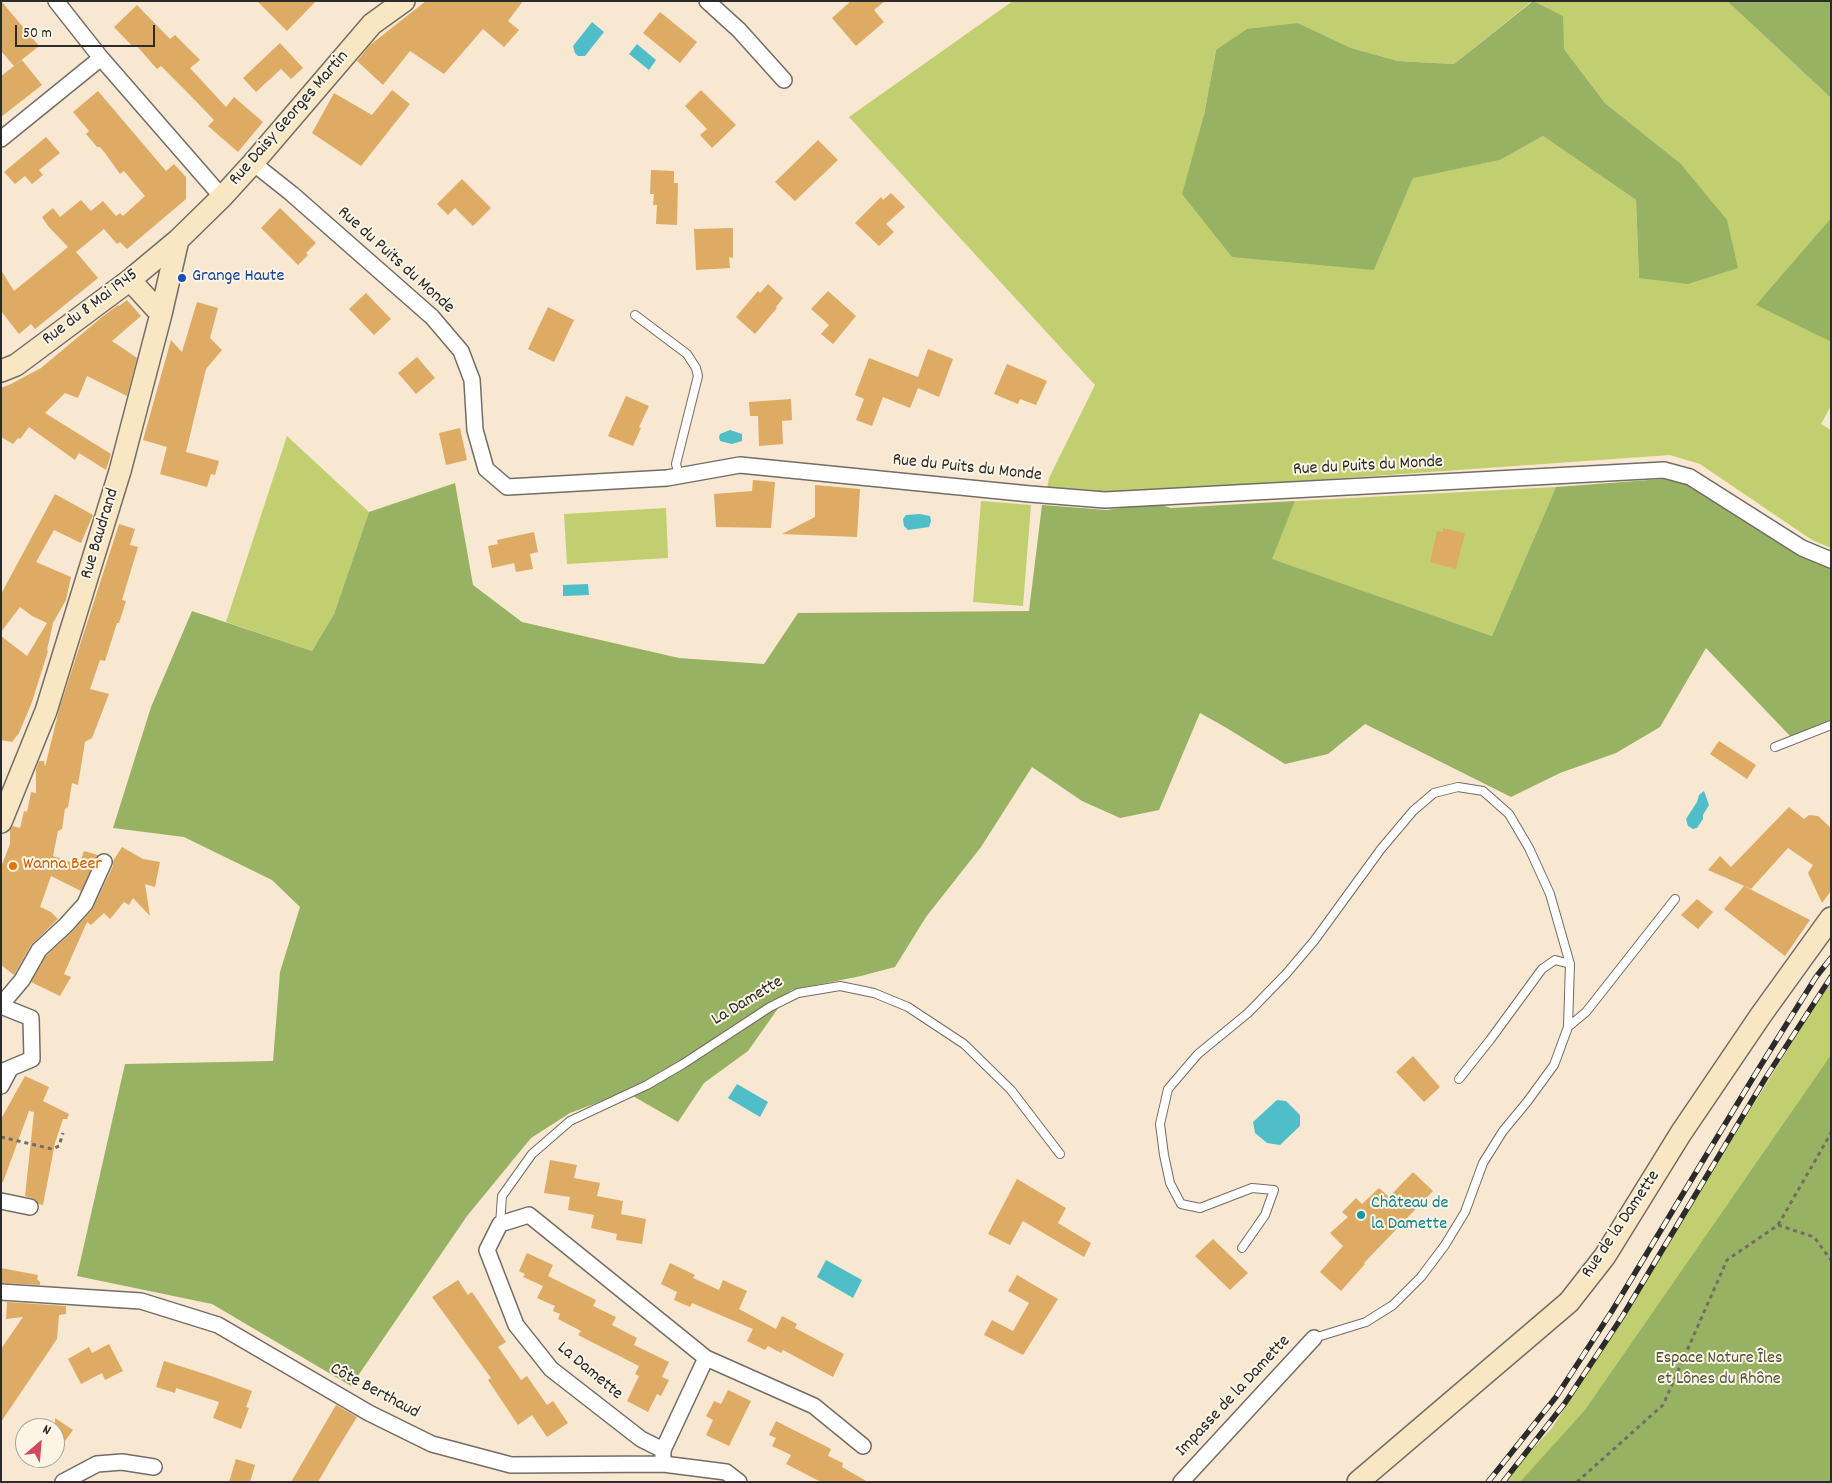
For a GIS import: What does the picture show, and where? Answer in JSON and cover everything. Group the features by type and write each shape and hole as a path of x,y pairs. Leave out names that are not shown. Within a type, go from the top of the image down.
{"street":[{"path":"56,1 101,58 222,198"},
{"name":"Rue Daisy Georges Martin","path":"178,240 222,198 372,24 404,1"},
{"path":"706,1 738,30 784,80"},
{"path":"1,139 101,58"},
{"name":"Rue du Puits du Monde","path":"253,163 292,194 432,316 461,350 472,380 475,430 486,469 507,487 667,478 740,465 1105,500 1664,470 1690,477 1802,548 1831,560"},
{"name":"Rue du 8 Mai 1945","path":"1,371 16,365 130,280 178,240"},
{"name":"Rue Baudrand","path":"3,812 46,711 120,471 161,314 178,240"},
{"path":"130,280 161,314"},
{"path":"1,1086 4,1066 32,1059 31,1018 1,1006 22,980 39,950 85,904 104,862"},
{"name":"Rue de la Damette","path":"1358,1482 1569,1302 1605,1256 1687,1126 1761,1015 1831,918"},
{"path":"1,1201 30,1207"},
{"path":"500,1224 529,1215 706,1358 814,1406 863,1446"},
{"name":"La Damette","path":"500,1224 486,1250 516,1325 551,1369 663,1457"},
{"name":"Côte Berthaud","path":"1,1292 141,1301 218,1325 369,1413 432,1444 512,1465 663,1457 726,1472 739,1482"},
{"name":"Impasse de la Damette","path":"1181,1482 1314,1338"},
{"path":"663,1457 706,1358"},
{"path":"64,1482 97,1464 122,1462 154,1467"}],"lane":[{"path":"635,315 686,354 696,368 698,376 676,464 679,475"},
{"path":"1775,747 1831,725"},
{"path":"1242,1248 1264,1215 1274,1190 1252,1188 1200,1208 1180,1204 1170,1183 1160,1124 1168,1089 1198,1054 1248,1013 1286,974 1314,941 1381,848 1413,811 1434,793 1458,788 1483,791 1509,814 1529,848 1550,894 1570,964 1568,1027 1554,1064 1503,1132 1483,1163 1465,1212 1445,1245 1421,1277 1393,1305 1366,1322 1314,1338"},
{"path":"1568,1027 1586,1012 1675,899"},
{"path":"1459,1078 1490,1040 1542,968 1555,960 1570,964"},
{"name":"La Damette","path":"500,1224 502,1196 532,1154 570,1121 647,1085 683,1064 770,1006 798,993 840,986 874,993 908,1007 964,1044 1011,1090 1060,1154"}],"path":[{"path":"1,1137 52,1150 59,1146 63,1133"},
{"path":"1577,1482 1663,1405 1727,1260 1778,1225 1831,1133"},
{"path":"1778,1225 1814,1238 1831,1260"}],"green space":[{"path":"1013,1 1532,1 1727,1 1831,98 1831,218 1757,305 1831,342 1831,406 1821,424 1831,430 1831,548 1812,540 1700,464 1670,455 1106,495 1047,489 1049,478 1095,385 849,117","holes":["1532,1 1564,49 1605,103 1680,163 1639,278 1636,200 1543,136 1500,160 1413,177 1374,270 1204,115 1216,50 1298,23 1351,48 1398,61 1454,64"]},
{"path":"1533,1 1563,16 1564,49 1605,103 1680,163 1727,220 1738,268 1688,284 1639,278 1636,200 1543,136 1500,160 1413,178 1374,270 1232,257 1182,194 1204,115 1216,50 1247,29 1298,23 1351,48 1398,61 1454,64"},
{"path":"1727,1 1831,1 1831,98"},
{"path":"1831,218 1831,342 1756,305"},
{"path":"287,436 369,512 334,614 312,651 226,622"},
{"path":"1663,479 1687,481 1831,566 1831,720 1791,737 1706,648 1660,727 1616,753 1560,773 1511,797 1365,724 1328,754 1285,764 1200,713 1159,810 1120,818 1082,801 1032,767 981,847 926,917 895,967 791,990 748,1051 704,1083 678,1122 626,1092 570,1113 531,1138 467,1216 351,1386 212,1304 77,1276 125,1064 273,1061 280,972 300,907 272,880 184,837 113,828 151,707 192,611 312,651 334,614 369,512 455,483 473,585 522,622 679,658 764,664 798,613 1029,611 1042,505 1107,510 1154,503 1171,508 1295,501 1272,559 1492,636 1556,487"},
{"path":"1556,487 1492,636 1271,559 1295,501"},
{"path":"981,501 1031,505 1023,606 973,602"},
{"path":"666,508 668,558 567,564 564,514"},
{"name":"Espace Nature Îles et Lônes du Rhône","path":"1831,980 1831,1482 1502,1482 1552,1428"},
{"name":"Espace Nature Îles et Lônes du Rhône","path":"1831,1055 1831,1482 1520,1482 1585,1410"}],"water":[{"path":"592,22 604,32 585,56 578,56 573,46"},
{"path":"637,44 656,60 649,70 629,54"},
{"path":"730,430 742,434 742,441 732,444 720,441 720,434"},
{"path":"920,514 930,516 929,527 908,530 904,526 903,519 906,515"},
{"path":"588,584 589,595 563,596 563,585"},
{"path":"1704,791 1709,805 1697,828 1693,829 1688,826 1686,819 1697,802 1699,795"},
{"path":"737,1084 768,1102 760,1117 728,1098"},
{"path":"1277,1100 1286,1101 1300,1115 1300,1126 1280,1145 1267,1143 1255,1133 1253,1122"},
{"path":"826,1260 862,1280 853,1298 817,1277"}],"building":[{"path":"1,1 39,46 14,66 1,51"},
{"path":"257,1 316,1 287,31"},
{"path":"426,1 523,1 508,21 519,30 504,47 483,29 444,74 410,51 383,85 357,61 370,45"},
{"path":"851,1 885,1 874,10 884,22 856,46 832,18"},
{"path":"137,5 170,39 175,35 200,60 190,68 226,107 234,97 263,122 238,152 208,126 214,120 186,91 161,66 157,69 136,45 133,47 114,27"},
{"path":"660,12 697,42 680,63 643,33"},
{"path":"280,43 303,68 291,79 281,69 256,92 243,78"},
{"path":"22,60 42,85 1,117 1,76"},
{"path":"392,90 410,104 361,166 312,133 334,93 372,115"},
{"path":"701,90 736,125 712,148 700,135 707,129 685,106"},
{"path":"98,91 166,171 174,164 186,177 186,199 127,249 120,242 117,244 104,229 76,252 98,278 35,329 31,324 19,334 1,311 1,270 14,291 68,247 42,217 53,208 60,217 81,200 91,211 103,201 116,216 120,213 123,216 145,196 124,171 120,174 100,147 97,147 86,134 89,131 73,112"},
{"path":"46,137 60,153 39,170 43,175 32,184 25,176 15,184 4,172"},
{"path":"818,140 838,160 795,201 775,182"},
{"path":"651,170 674,171 674,183 678,183 677,225 656,224 657,205 653,205 654,194 650,194"},
{"path":"462,179 491,208 473,226 455,208 448,215 437,204"},
{"path":"891,193 905,207 886,224 894,232 879,246 855,223 881,197 883,200"},
{"path":"280,208 316,243 298,265 261,228"},
{"path":"733,228 733,258 729,257 730,268 696,270 694,229"},
{"path":"768,284 783,298 755,334 736,317 758,291 760,293"},
{"path":"828,291 856,316 833,344 821,334 829,325 811,309"},
{"path":"366,293 391,319 374,335 349,309"},
{"path":"127,300 141,316 112,341 137,358 127,396 87,376 78,398 65,393 45,413 111,454 106,470 79,453 75,460 29,427 20,439 18,438 13,444 1,437 1,388 41,368 102,317"},
{"path":"197,302 218,308 210,338 222,350 206,369 186,452 219,461 215,475 211,474 207,487 160,474 167,447 143,440 171,340 182,352"},
{"path":"548,307 574,320 554,362 528,349"},
{"path":"928,349 953,359 939,397 918,388 910,408 883,397 872,426 856,420 864,399 855,395 869,358 918,377"},
{"path":"417,357 435,378 416,394 398,373"},
{"path":"1007,364 1047,381 1036,405 1020,399 1018,404 994,394"},
{"path":"626,396 649,406 633,446 608,436"},
{"path":"791,399 792,420 782,421 783,444 759,446 758,416 750,416 749,402"},
{"path":"460,428 467,460 446,465 439,433"},
{"path":"753,480 775,482 771,528 716,527 714,494 752,491"},
{"path":"815,485 860,489 857,537 782,534 815,517"},
{"path":"55,494 93,515 81,543 54,530 36,562 71,577 66,600 53,623 48,651 32,702 19,733 12,742 1,740 1,636 27,656 47,623 32,616 20,607 1,632 1,594"},
{"path":"119,524 135,529 130,545 138,547 122,600 126,601 119,623 117,623 105,661 100,660 90,689 109,694 92,738 85,742 78,785 72,783 68,807 65,809 62,829 58,831 53,856 79,865 84,851 98,855 81,891 51,876 40,907 51,912 58,919 31,945 14,975 1,965 1,867 10,844 10,830 13,826 20,828 24,811 27,812 31,792 36,793 36,769 39,761 44,761 45,767 59,710"},
{"path":"1443,528 1465,533 1456,569 1430,562 1437,531 1443,532"},
{"path":"534,532 538,552 530,554 533,569 516,572 514,563 492,568 488,546 498,544 497,540"},
{"path":"1719,741 1756,765 1747,779 1710,754"},
{"path":"1789,807 1804,819 1809,815 1818,816 1831,828 1831,891 1822,903 1808,873 1813,865 1788,848 1751,889 1708,870 1720,856 1731,867"},
{"path":"122,847 143,859 160,862 155,887 145,884 150,916 133,898 129,905 124,902 110,919 104,913 91,925 87,922 64,974 71,977 60,996 31,982 46,956 92,910 113,866 113,861"},
{"path":"1744,886 1810,920 1785,956 1724,909"},
{"path":"1697,899 1713,912 1698,929 1681,915"},
{"path":"1413,1056 1440,1087 1424,1102 1396,1072"},
{"path":"25,1076 49,1087 43,1101 69,1114 67,1119 63,1119 55,1143 43,1205 25,1196 34,1112 29,1111 3,1182 1,1182 1,1119"},
{"path":"550,1160 577,1165 574,1178 600,1183 597,1196 623,1201 621,1214 646,1219 642,1244 616,1240 617,1234 591,1228 594,1215 568,1210 570,1197 544,1193"},
{"path":"1413,1172 1433,1191 1364,1263 1341,1291 1320,1272 1343,1246 1330,1233 1348,1217 1342,1212 1356,1198 1362,1204 1379,1188 1389,1197"},
{"path":"1017,1179 1066,1208 1058,1223 1091,1243 1084,1257 1023,1221 1010,1245 988,1234"},
{"path":"1213,1239 1248,1273 1230,1290 1195,1256"},
{"path":"527,1253 553,1265 548,1276 596,1300 593,1306 616,1317 612,1325 637,1338 634,1345 669,1362 662,1377 669,1380 661,1396 657,1394 648,1412 627,1401 639,1376 635,1374 639,1366 578,1335 581,1331 558,1319 560,1314 553,1311 555,1306 537,1298 543,1286 523,1277 525,1274 519,1271"},
{"path":"670,1263 695,1275 693,1278 719,1290 723,1280 747,1291 739,1309 776,1329 782,1316 797,1324 795,1328 844,1354 833,1377 783,1350 781,1353 768,1346 765,1350 747,1341 753,1329 692,1303 690,1307 674,1300 677,1292 661,1284"},
{"path":"1,1268 38,1275 37,1279 40,1285 1,1283"},
{"path":"1017,1275 1058,1299 1023,1355 984,1335 992,1320 1013,1331 1029,1303 1008,1291"},
{"path":"458,1280 468,1295 472,1292 506,1342 498,1347 521,1380 527,1376 547,1405 553,1401 568,1423 547,1437 532,1415 518,1425 488,1380 491,1378 432,1297"},
{"path":"7,1302 66,1306 66,1314 59,1315 57,1339 1,1422 1,1349 23,1317 6,1319"},
{"path":"109,1344 123,1371 105,1380 102,1373 81,1384 68,1359 89,1347 92,1353"},
{"path":"164,1361 252,1391 246,1407 249,1408 241,1429 213,1418 219,1402 176,1388 175,1393 156,1387"},
{"path":"728,1390 751,1401 729,1446 706,1435 713,1420 706,1416 714,1401 721,1404"},
{"path":"336,1405 357,1417 318,1482 291,1482"},
{"path":"776,1421 831,1449 828,1456 843,1463 842,1467 868,1482 821,1482 786,1464 791,1455 772,1446 776,1438 769,1435"},
{"path":"65,1425 73,1430 65,1441"},
{"path":"236,1459 255,1465 250,1482 229,1482"}],"railway":[{"path":"1488,1482 1556,1397 1612,1311 1816,977 1831,958"},
{"path":"1503,1482 1565,1403 1622,1317 1765,1079 1831,977"}],"place":[{"name":"Grange Haute","path":"182,278"},
{"name":"Wanna Beer","path":"13,866"},
{"name":"Château de la Damette","path":"1361,1215"}]}
